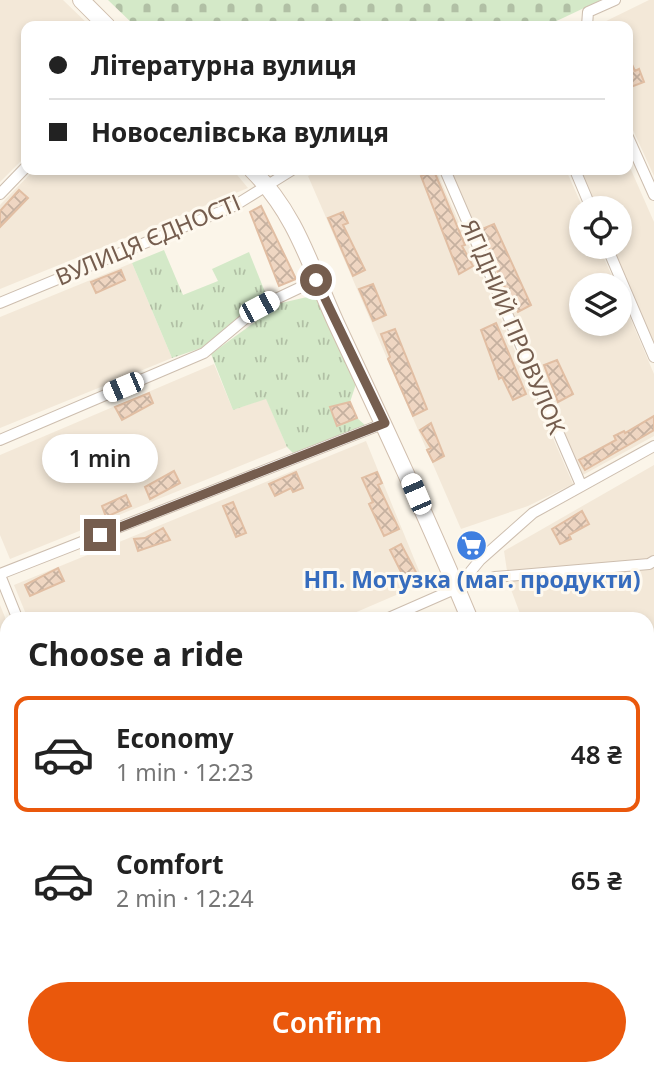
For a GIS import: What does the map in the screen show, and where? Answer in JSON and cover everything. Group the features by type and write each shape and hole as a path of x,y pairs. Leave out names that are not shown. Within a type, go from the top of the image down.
{"street":[{"path":"81,0 102,21"},
{"path":"587,21 588,12 615,0"},
{"path":"633,148 654,195"},
{"path":"0,194 21,172"},
{"path":"257,175 268,186 296,228 316,280 385,423 467,612"},
{"name":"ВУЛИЦЯ ЄДНОСТІ","path":"0,303 234,206 284,175"},
{"name":"ЯГІДНИЙ ПРОВУЛОК","path":"447,175 581,485"},
{"path":"577,175 586,196"},
{"path":"612,259 654,357"},
{"path":"0,440 204,353 259,307 316,280"},
{"path":"15,612 0,575 385,423"},
{"path":"457,589 506,534 533,513 654,446"},
{"path":"403,612 457,589 495,577 649,564 654,561"}],"shaded area":[{"path":"0,0 63,0 85,21 21,21 21,161 0,182"},
{"path":"654,0 654,176 633,130 633,21 606,21"},
{"path":"633,174 654,222 654,343 632,293 632,273 623,273 617,259 632,259 632,196 591,196 581,175"},
{"path":"29,175 237,175 248,188 0,289 0,205"},
{"path":"438,175 573,484 528,506 461,529 308,176"},
{"path":"453,175 568,175 578,196 569,196 569,259 604,259 611,273 569,273 569,336 632,336 632,322 654,374 654,436 581,476"},
{"path":"132,263 172,358 0,428 0,317"},
{"path":"214,364 233,410 266,398 287,447 10,559 0,535 0,455"},
{"path":"366,441 424,583 357,612 25,612 14,585"},
{"path":"654,465 654,612 519,612 509,584 504,551"}],"green space":[{"path":"108,0 601,0 557,21 130,21"},
{"path":"164,250 183,295 218,281 212,269 249,252 267,297 204,347 172,358 132,263"},
{"path":"316,295 357,381 350,402 330,408 337,426 357,418 365,425 293,453 287,447 266,399 233,410 211,354 281,303"}],"building":[{"path":"633,67 635,71 639,69 644,82 633,86"},
{"path":"436,175 465,245 462,246 473,266 459,274 421,176"},
{"path":"19,190 28,198 0,227 0,211"},
{"path":"261,206 296,279 279,286 250,212"},
{"path":"343,212 348,223 343,225 365,270 353,276 328,218"},
{"path":"494,224 531,305 518,312 500,278 482,229"},
{"path":"121,270 125,280 96,293 91,282"},
{"path":"373,284 386,315 373,321 359,289"},
{"path":"496,323 526,394 513,400 502,377 499,379 481,330"},
{"path":"395,329 427,409 413,416 388,359 390,357 381,334"},
{"path":"557,360 573,394 558,402 544,365"},
{"path":"149,393 153,403 122,420 115,407"},
{"path":"350,402 357,418 337,426 330,407"},
{"path":"654,416 654,430 585,470 579,460 616,440 614,436 624,431 625,433"},
{"path":"431,423 444,456 433,462 427,450 431,448 420,430"},
{"path":"174,471 180,483 150,499 145,487"},
{"path":"296,472 303,488 293,492 291,488 275,496 269,484"},
{"path":"377,472 382,483 378,485 399,529 384,536 369,504 373,502 362,478"},
{"path":"126,495 131,506 106,517 102,506"},
{"path":"233,502 246,533 236,537 223,506"},
{"path":"582,511 589,524 569,535 571,539 560,544 552,529"},
{"path":"163,528 170,540 138,551 134,539 145,538"},
{"path":"401,544 418,576 406,582 390,550"},
{"path":"58,568 64,581 30,596 25,585"}],"place":[{"name":"НП. Мотузка (маг. продукти)","path":"472,546"}],"route":[{"path":"100,535 385,423 316,280"}]}
